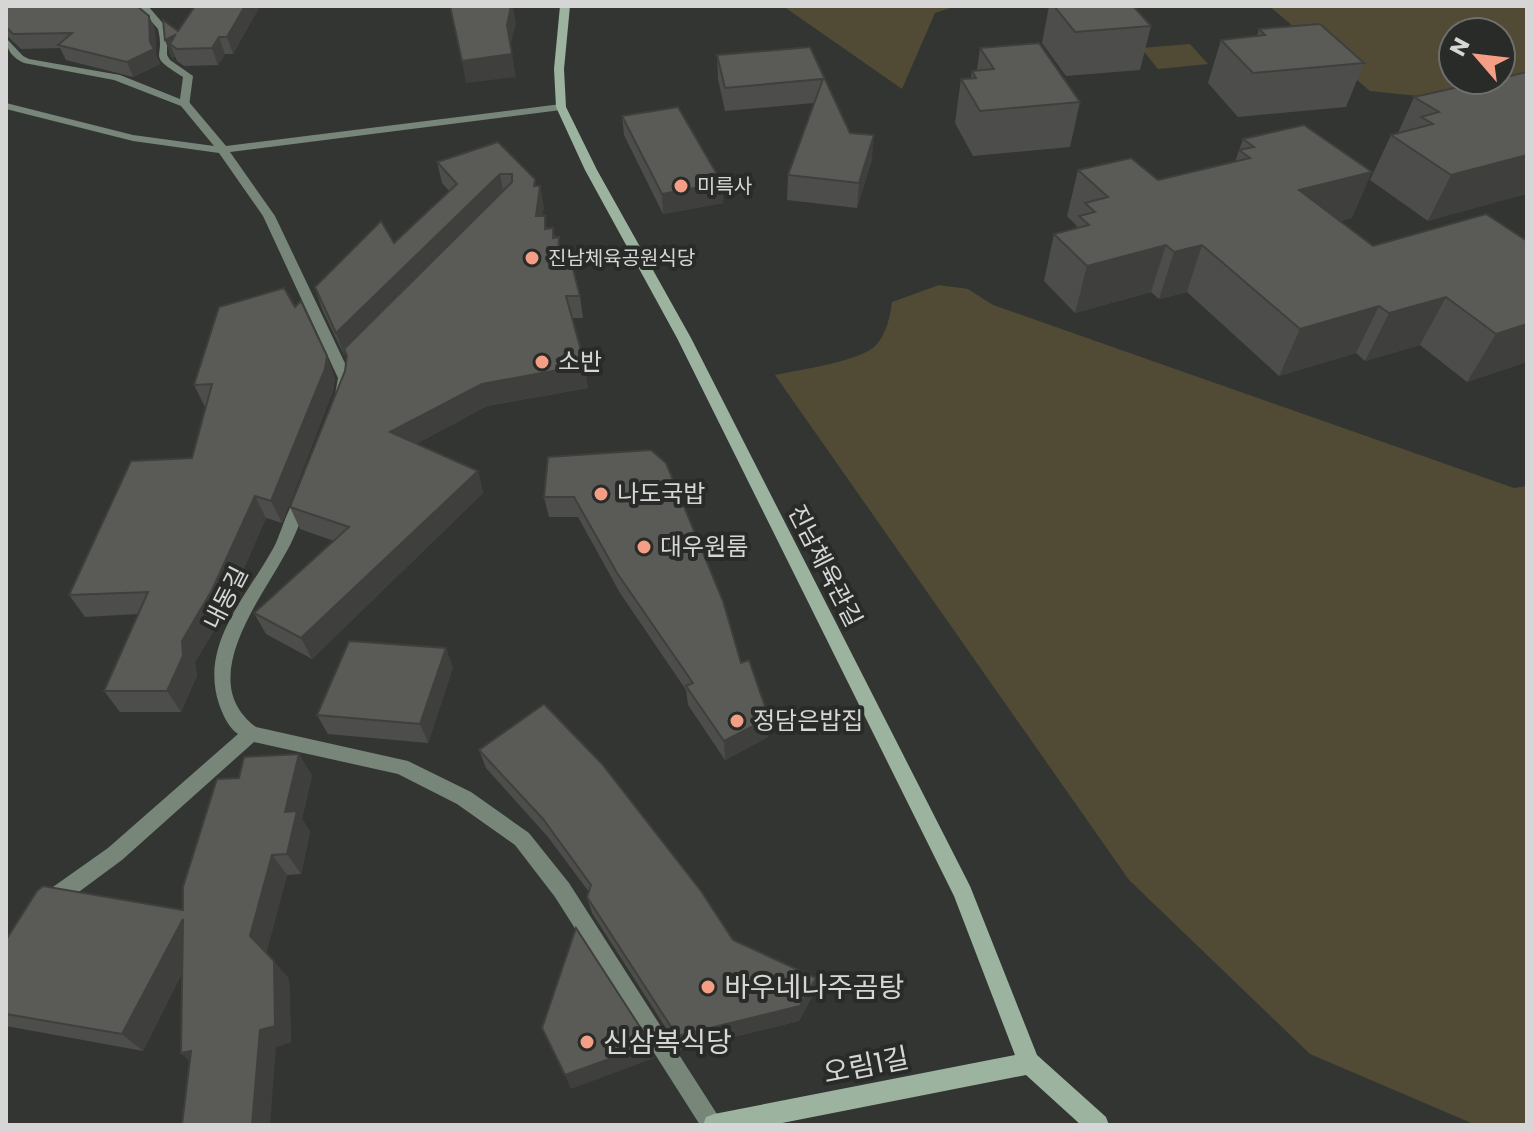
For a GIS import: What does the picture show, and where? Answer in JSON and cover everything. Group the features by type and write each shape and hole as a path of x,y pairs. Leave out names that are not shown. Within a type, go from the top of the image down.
{"street":[{"path":"143,6 162,28 162,55 166,62 188,76 185,104"},
{"name":"진남체육관길","path":"565,6 559,69 561,107 591,170 684,338 963,893 1029,1063 1098,1125"},
{"path":"6,41 20,58 27,61 116,77 185,104 204,124 269,216 346,365 338,406"},
{"path":"6,106 133,138 223,150 561,107"},
{"name":"내동길","path":"251,734 238,728 226,703 224,684 229,640 236,620 283,544 305,489"},
{"path":"37,912 115,854 251,734 401,767 464,798 522,839 562,890 713,1125"},
{"name":"오림1길","path":"713,1125 1029,1063"}],"shaded area":[{"path":"783,6 956,6 935,13 902,89"},
{"path":"1269,6 1527,6 1527,76 1517,79 1517,16 1437,16 1437,96 1457,96 1447,99 1370,91"},
{"path":"1190,44 1208,64 1158,69 1141,48"},
{"path":"939,285 968,289 993,305 1514,488 1527,486 1527,1125 1476,1125 1310,1054 1129,880 775,375 864,353 873,348 884,333 892,302"}],"building":[{"path":"6,6 137,6 149,16 150,42 154,49 127,62 58,45 72,33 13,34 6,27"},
{"path":"195,6 245,6 227,37 219,37 212,48 177,49 170,44 175,35 165,40 163,20 178,31"},
{"path":"450,6 511,6 507,25 512,54 462,61"},
{"path":"1054,6 1133,6 1151,26 1075,32"},
{"path":"1320,24 1364,63 1253,73 1221,40 1265,35 1259,29"},
{"path":"1039,43 1080,102 980,111 961,79 976,78 972,71 994,69 980,48"},
{"path":"810,47 850,133 874,135 859,183 788,175 823,79 725,88 717,55"},
{"path":"1527,72 1527,155 1451,175 1391,135 1433,124 1421,117 1439,112 1414,97 1437,92 1437,96 1517,96 1517,74"},
{"path":"678,107 722,183 662,194 622,116"},
{"path":"1304,125 1372,172 1299,190 1373,246 1486,214 1527,241 1527,324 1496,334 1446,297 1389,313 1379,306 1300,329 1202,245 1174,252 1166,245 1087,266 1054,234 1089,225 1079,216 1095,212 1085,203 1108,197 1078,170 1131,158 1158,180 1250,158 1239,150 1254,147 1243,139"},
{"path":"498,142 535,179 534,186 540,186 536,216 545,216 545,229 553,228 553,238 559,237 558,255 569,254 580,296 566,296 585,365 482,384 390,432 478,471 301,638 254,613 349,527 290,507 345,371 347,356 344,349 512,182 512,174 500,174 336,333 315,287 381,221 394,243 457,184 437,162"},
{"path":"284,288 295,307 301,301 327,356 325,369 271,501 255,496 212,590 182,641 183,656 167,691 104,691 148,592 69,595 131,461 192,458 212,384 194,385 219,307"},
{"path":"651,450 666,463 723,601 741,663 749,660 769,718 724,741 686,686 693,683 617,573 574,497 544,497 548,457"},
{"path":"349,641 446,648 420,724 317,715"},
{"path":"544,704 602,764 701,891 733,940 816,978 800,1006 677,1036 587,897 591,885 543,819 479,750"},
{"path":"299,754 285,812 297,811 287,854 272,855 250,936 274,961 275,1026 260,1030 252,1125 182,1125 191,1051 181,1053 183,919 122,1034 6,1014 6,940 37,891 43,886 183,910 183,887 217,779 239,778 244,757"},
{"path":"576,928 651,1044 565,1075 542,1028"}],"place":[{"name":"미륵사","path":"681,186"},
{"name":"진남체육공원식당","path":"532,258"},
{"name":"소반","path":"542,362"},
{"name":"나도국밥","path":"601,494"},
{"name":"대우원룸","path":"644,547"},
{"name":"정담은밥집","path":"737,721"},
{"name":"바우네나주곰탕","path":"708,987"},
{"name":"신삼복식당","path":"587,1042"}]}
